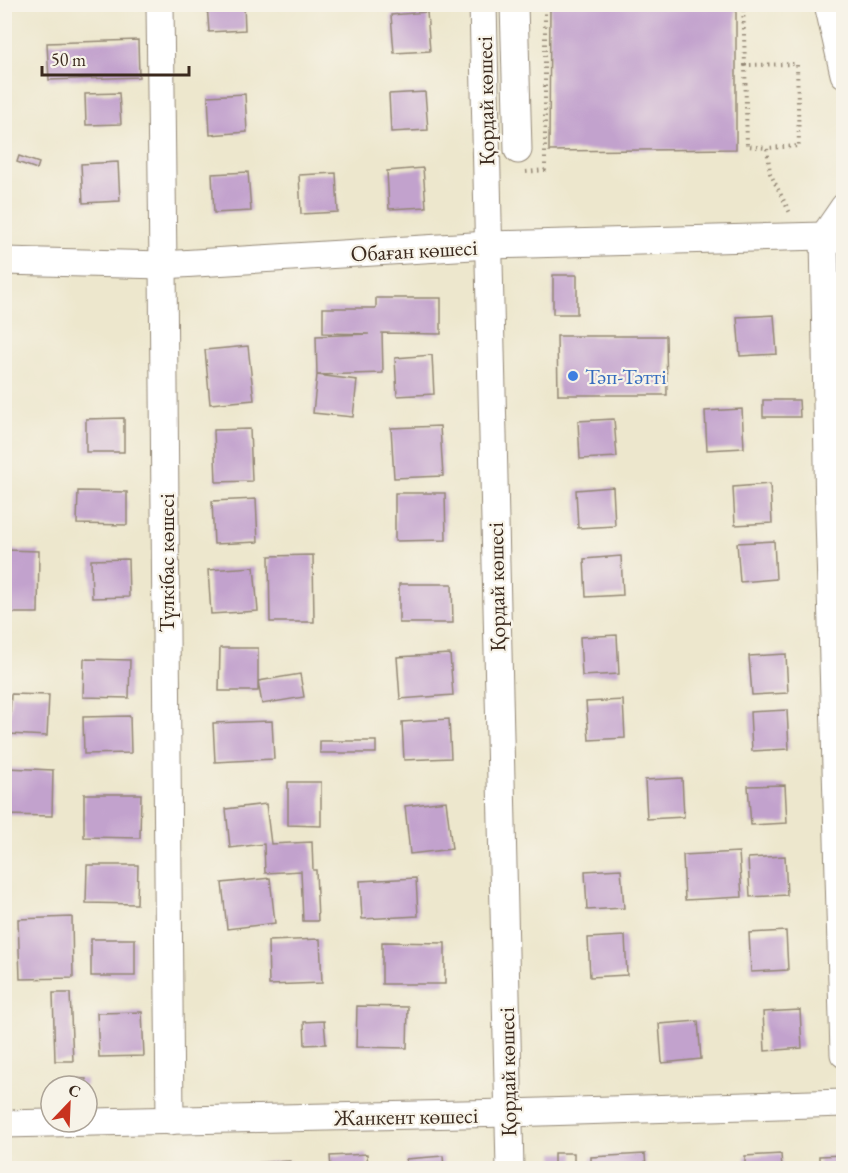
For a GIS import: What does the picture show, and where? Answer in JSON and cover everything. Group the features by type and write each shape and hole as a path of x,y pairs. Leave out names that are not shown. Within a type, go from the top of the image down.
{"street":[{"name":"Түлкібас көшесі","path":"160,4 170,1121"},
{"name":"Қордай көшесі","path":"483,4 510,1168"},
{"path":"514,4 518,150"},
{"path":"828,4 843,74"},
{"path":"843,207 834,238 843,1054"},
{"name":"Обаған көшесі","path":"4,261 163,265 489,245 834,238"},
{"name":"Жанкент көшесі","path":"4,1124 843,1103"}],"path":[{"path":"743,4 747,146 767,148 799,146 797,64 745,65"},
{"path":"767,148 770,173 790,213"}],"building":[{"path":"207,4 244,4 245,30 209,32"},
{"path":"550,4 736,4 736,149 549,151"},
{"path":"427,12 430,51 394,53 391,15"},
{"path":"138,40 139,77 49,80 47,43"},
{"path":"425,92 428,130 391,132 389,94"},
{"path":"119,93 121,124 86,125 85,94"},
{"path":"245,94 247,132 210,135 208,96"},
{"path":"19,156 39,163 37,169 17,162"},
{"path":"118,162 120,201 83,203 81,164"},
{"path":"4,168 7,168 7,209 4,209"},
{"path":"423,168 426,207 389,209 387,171"},
{"path":"248,172 251,211 214,213 212,174"},
{"path":"336,173 338,212 301,214 299,175"},
{"path":"553,275 577,275 577,314 553,314"},
{"path":"376,298 441,298 441,334 382,333 383,373 317,375 316,336 369,334 323,333 323,308 376,308"},
{"path":"774,315 777,354 740,356 737,317"},
{"path":"557,336 666,336 667,395 558,395"},
{"path":"248,346 254,400 210,404 205,350"},
{"path":"432,355 434,394 397,396 395,358"},
{"path":"317,375 357,380 353,417 313,413"},
{"path":"763,400 799,400 800,417 763,417"},
{"path":"742,409 744,448 707,450 705,411"},
{"path":"124,418 124,452 86,452 86,419"},
{"path":"614,419 617,457 580,459 578,421"},
{"path":"440,426 443,476 394,478 391,428"},
{"path":"250,429 252,481 216,482 214,430"},
{"path":"770,484 772,523 735,525 733,487"},
{"path":"613,487 615,526 578,528 576,490"},
{"path":"78,491 127,492 127,525 77,524"},
{"path":"395,493 445,493 446,540 395,541"},
{"path":"256,499 258,542 214,544 212,501"},
{"path":"774,541 776,579 740,582 737,543"},
{"path":"4,550 39,551 38,613 4,613"},
{"path":"313,555 314,622 270,622 269,556"},
{"path":"621,556 623,595 586,597 584,559"},
{"path":"128,559 129,597 92,598 91,560"},
{"path":"254,567 258,611 211,614 208,570"},
{"path":"399,584 452,584 453,623 399,623"},
{"path":"617,635 619,674 582,676 580,637"},
{"path":"220,648 258,648 258,691 219,691"},
{"path":"450,654 453,695 400,699 397,657"},
{"path":"786,654 788,693 752,695 749,656"},
{"path":"84,659 130,660 129,698 83,697"},
{"path":"300,674 304,697 262,704 258,681"},
{"path":"11,694 49,695 47,736 9,734"},
{"path":"623,700 625,738 589,740 586,702"},
{"path":"787,710 789,749 752,751 750,712"},
{"path":"130,716 131,753 84,754 83,717"},
{"path":"449,719 451,758 404,760 402,722"},
{"path":"272,721 274,759 215,762 213,723"},
{"path":"320,741 376,741 376,753 320,753"},
{"path":"6,768 53,770 52,816 5,815"},
{"path":"682,778 684,817 647,819 645,780"},
{"path":"288,782 321,782 321,826 288,825"},
{"path":"785,785 787,823 751,825 748,786"},
{"path":"84,794 141,794 140,838 84,837"},
{"path":"446,801 452,849 410,854 405,806"},
{"path":"266,804 271,844 312,842 313,870 316,870 318,921 303,921 301,871 265,873 264,844 230,848 226,809"},
{"path":"739,852 742,897 685,900 683,855"},
{"path":"785,856 787,895 750,897 748,858"},
{"path":"87,865 138,865 137,904 86,903"},
{"path":"621,869 624,908 587,910 585,871"},
{"path":"270,878 275,923 227,929 222,883"},
{"path":"416,878 418,916 362,919 360,881"},
{"path":"72,917 73,978 20,979 18,919"},
{"path":"786,931 788,970 751,972 749,933"},
{"path":"625,936 627,975 590,977 588,938"},
{"path":"91,939 135,939 135,976 91,976"},
{"path":"320,939 322,983 269,985 268,941"},
{"path":"382,942 445,943 445,984 382,984"},
{"path":"53,993 70,993 73,1061 55,1061"},
{"path":"357,1006 408,1007 407,1048 356,1047"},
{"path":"800,1010 802,1048 765,1051 763,1012"},
{"path":"142,1012 144,1056 99,1057 97,1013"},
{"path":"324,1021 326,1044 305,1045 304,1022"},
{"path":"698,1021 701,1059 662,1063 659,1024"},
{"path":"554,1153 574,1153 574,1168 554,1168"},
{"path":"367,1154 368,1168 331,1168 330,1156"},
{"path":"645,1154 646,1168 591,1168 591,1157"},
{"path":"781,1154 782,1168 745,1168 745,1156"},
{"path":"844,1155 844,1168 819,1168 819,1156"},
{"path":"443,1156 444,1168 407,1168 406,1159"},
{"path":"290,1161 290,1168 253,1168 253,1163"}],"place":[{"name":"Тәп-Тәтті","path":"573,376"}]}
